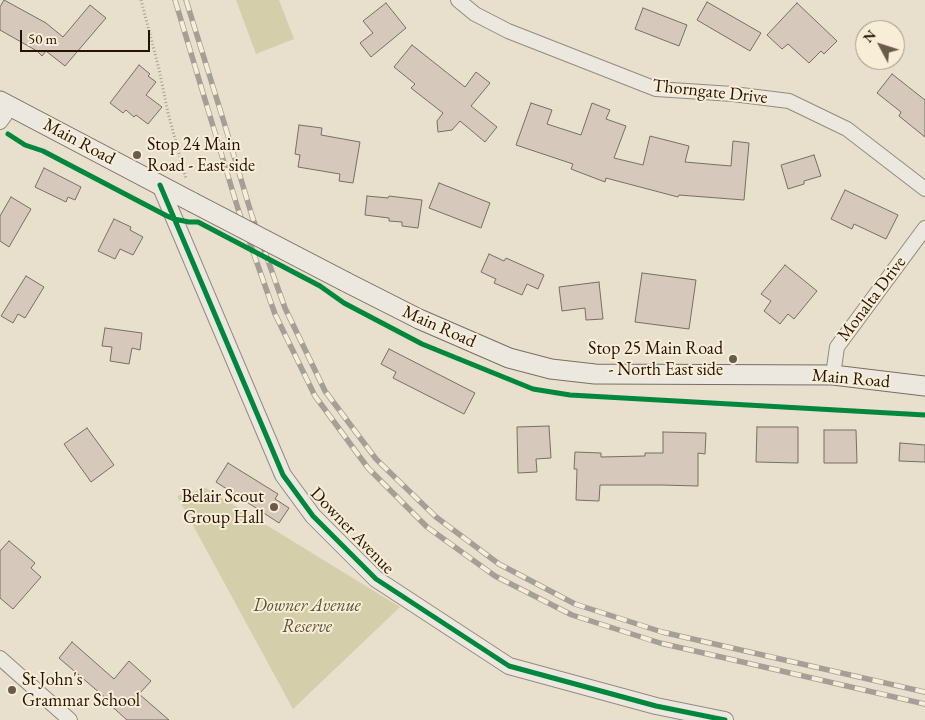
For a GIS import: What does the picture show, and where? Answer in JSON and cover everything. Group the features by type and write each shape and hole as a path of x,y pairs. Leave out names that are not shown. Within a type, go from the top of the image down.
{"main road":[{"name":"Main Road","path":"6,104 419,319 509,358 551,369 595,374 833,375 925,386"}],"street":[{"name":"Thorngate Drive","path":"458,0 475,14 508,31 656,89 733,94 790,101 847,129 925,189"},
{"path":"0,122 6,104"},
{"name":"Downer Avenue","path":"160,185 283,475 312,516 376,579 509,666 656,706 725,720"},
{"name":"Monalta Drive","path":"833,375 836,347 925,228"},
{"path":"0,658 70,720"}],"path":[{"path":"141,0 192,202"}],"green space":[{"path":"236,0 279,0 294,39 256,54"},
{"name":"Downer Avenue Reserve","path":"206,488 400,607 293,709 177,496"}],"building":[{"path":"4,0 46,23 63,37 90,5 106,18 65,66 46,51 42,56 37,51 0,30 0,7"},
{"path":"707,2 761,33 750,51 697,20"},
{"path":"386,3 406,28 371,57 360,43 373,33 363,21"},
{"path":"797,3 837,41 824,54 821,51 809,63 788,44 782,49 767,35"},
{"path":"643,8 687,25 679,46 635,29"},
{"path":"412,45 465,87 476,72 490,83 471,106 497,127 485,142 460,121 452,130 438,132 437,121 443,113 411,88 415,84 394,67"},
{"path":"139,65 156,82 146,95 162,107 148,124 136,115 134,117 126,110 123,113 110,103"},
{"path":"892,74 925,100 925,137 899,116 901,112 877,93"},
{"path":"531,103 552,110 547,124 581,135 592,103 610,110 606,119 626,126 614,158 643,165 650,136 689,146 685,162 731,166 733,141 749,143 744,200 679,195 678,197 606,178 605,182 571,169 573,164 516,145"},
{"path":"299,125 322,128 321,135 360,142 353,183 339,181 340,174 298,167 300,155 295,154"},
{"path":"814,155 821,176 804,181 804,184 788,189 781,165"},
{"path":"44,168 81,187 75,200 68,197 66,202 35,187"},
{"path":"439,183 490,203 481,228 429,208"},
{"path":"845,190 898,215 886,239 854,224 852,229 831,219"},
{"path":"367,196 388,198 389,196 422,200 418,228 402,226 402,222 389,221 389,218 365,215"},
{"path":"11,197 31,209 9,247 0,241 0,216"},
{"path":"114,219 131,227 130,230 143,237 133,255 120,249 115,259 98,251"},
{"path":"489,254 504,261 506,258 544,275 538,289 527,284 522,295 494,283 496,279 481,272"},
{"path":"785,265 817,291 794,319 788,314 780,324 764,311 771,301 761,294"},
{"path":"642,273 696,280 689,329 635,322"},
{"path":"26,276 44,287 25,318 18,314 13,323 1,316"},
{"path":"599,282 603,319 586,320 585,308 562,311 559,287"},
{"path":"105,328 142,333 140,350 132,348 129,364 110,361 112,347 102,346"},
{"path":"389,349 475,393 464,414 393,378 396,372 381,364"},
{"path":"549,426 551,458 536,459 537,472 518,473 517,427"},
{"path":"757,427 798,427 798,463 756,462"},
{"path":"87,428 114,465 91,482 64,444"},
{"path":"824,430 856,430 857,463 824,463"},
{"path":"663,432 706,433 705,454 698,453 698,486 600,485 599,501 576,500 577,469 574,469 575,452 601,453 601,457 645,456 645,453 663,453"},
{"path":"900,443 925,445 925,462 899,461"},
{"path":"228,463 278,494 275,499 289,508 279,523 216,482"},
{"path":"9,541 35,563 31,568 41,577 13,609 0,598 0,551"},
{"path":"72,642 114,679 129,661 151,681 139,694 169,720 127,720 107,702 108,700 59,658"}],"railway":[{"path":"175,0 238,209 275,314 315,396 368,468 427,527 495,576 572,615 660,643 925,704"},
{"path":"186,0 252,216 285,308 325,391 376,459 436,517 499,564 575,604 662,632 925,692"}],"cycle path":[{"path":"8,134 25,145 43,151 167,216 189,222 198,222 320,286 344,303 422,344 533,389 570,395 925,415"},
{"path":"160,185 283,475 313,516 376,579 509,666 656,706 725,720"}],"place":[{"name":"Stop 24 Main Road - East side","path":"137,155"},
{"name":"Stop 25 Main Road - North East side","path":"733,359"},
{"name":"Belair Scout Group Hall","path":"274,507"},
{"name":"St John's Grammar School","path":"12,690"}]}
